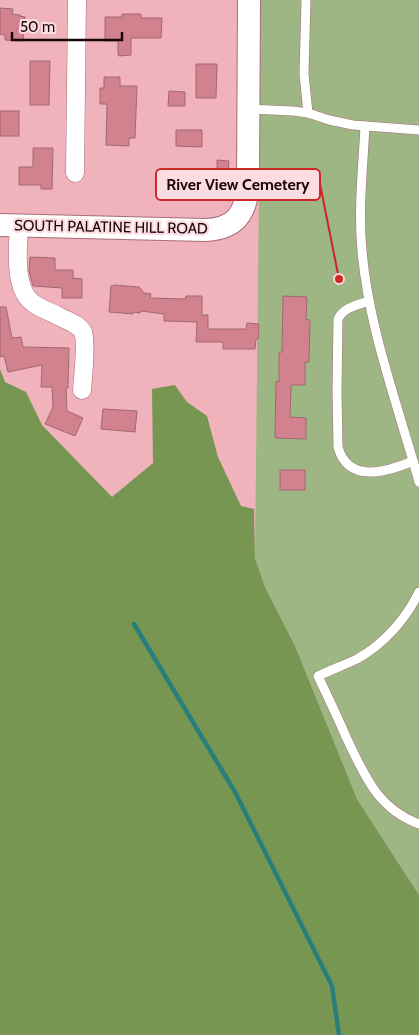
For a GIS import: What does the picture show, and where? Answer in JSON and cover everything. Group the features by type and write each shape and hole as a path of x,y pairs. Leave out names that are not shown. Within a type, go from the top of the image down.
{"street":[{"path":"75,173 77,0"},
{"name":"SOUTH PALATINE HILL ROAD","path":"10,225 216,230 224,228 236,219 244,208 247,194 249,0"},
{"path":"10,225 20,286 25,295 32,302 76,325 84,334 82,390"}],"lane":[{"path":"306,0 304,74 308,113"},
{"path":"248,109 293,111 308,113 342,123 419,130"},
{"path":"365,126 360,216 369,301 391,389 419,482"},
{"path":"369,301 346,309 338,319 337,391 338,446 340,454 352,467 358,471 366,472 380,472 414,462"},
{"path":"419,592 401,620 375,647 357,658 318,676 370,784 387,805 398,814 419,824"}],"green space":[{"path":"261,0 419,0 419,895 357,799 295,646 265,587 255,558"},
{"path":"0,369 5,382 26,392 42,425 112,497 153,463 152,389 175,385 187,402 207,416 218,457 241,506 254,509 255,558 265,587 295,646 357,799 419,895 419,1035 0,1035"}],"building":[{"path":"0,8 13,9 12,14 25,17 23,41 5,40 5,35 0,34"},
{"path":"122,14 141,14 141,18 162,18 161,38 131,38 131,55 119,56 118,41 105,41 105,17 122,17"},
{"path":"30,61 50,61 49,105 30,105"},
{"path":"196,64 217,64 216,98 196,98"},
{"path":"104,77 120,77 120,86 137,86 135,138 129,138 129,146 106,145 107,104 100,104 100,88 104,88"},
{"path":"169,91 185,92 185,106 168,106"},
{"path":"0,111 19,111 19,136 0,136"},
{"path":"176,130 202,130 202,147 176,146"},
{"path":"33,148 53,148 52,189 41,189 41,185 19,185 19,167 33,167"},
{"path":"217,160 229,161 228,172 217,172"},
{"path":"30,257 55,258 55,270 73,270 73,278 82,279 82,298 62,298 62,288 33,286 29,271"},
{"path":"111,286 139,287 144,293 151,294 150,298 185,299 186,296 202,296 202,315 208,315 208,329 246,329 247,323 259,324 255,349 223,349 223,342 196,342 197,322 164,321 164,314 141,311 140,313 133,312 133,314 109,312"},
{"path":"283,296 307,297 306,319 310,320 309,362 305,362 305,385 291,385 290,417 306,418 306,439 275,438 276,381 279,382 279,352 282,352"},
{"path":"0,307 6,307 12,338 21,337 23,347 69,348 68,388 66,388 67,411 83,418 75,436 45,424 53,407 52,387 41,387 42,365 8,372 4,356 0,357"},
{"path":"103,409 137,411 135,432 101,429"},
{"path":"280,470 305,470 305,490 280,490"}],"waterway":[{"path":"134,624 235,792 332,986 339,1035"}],"place":[{"name":"River View Cemetery","path":"339,279"}]}
